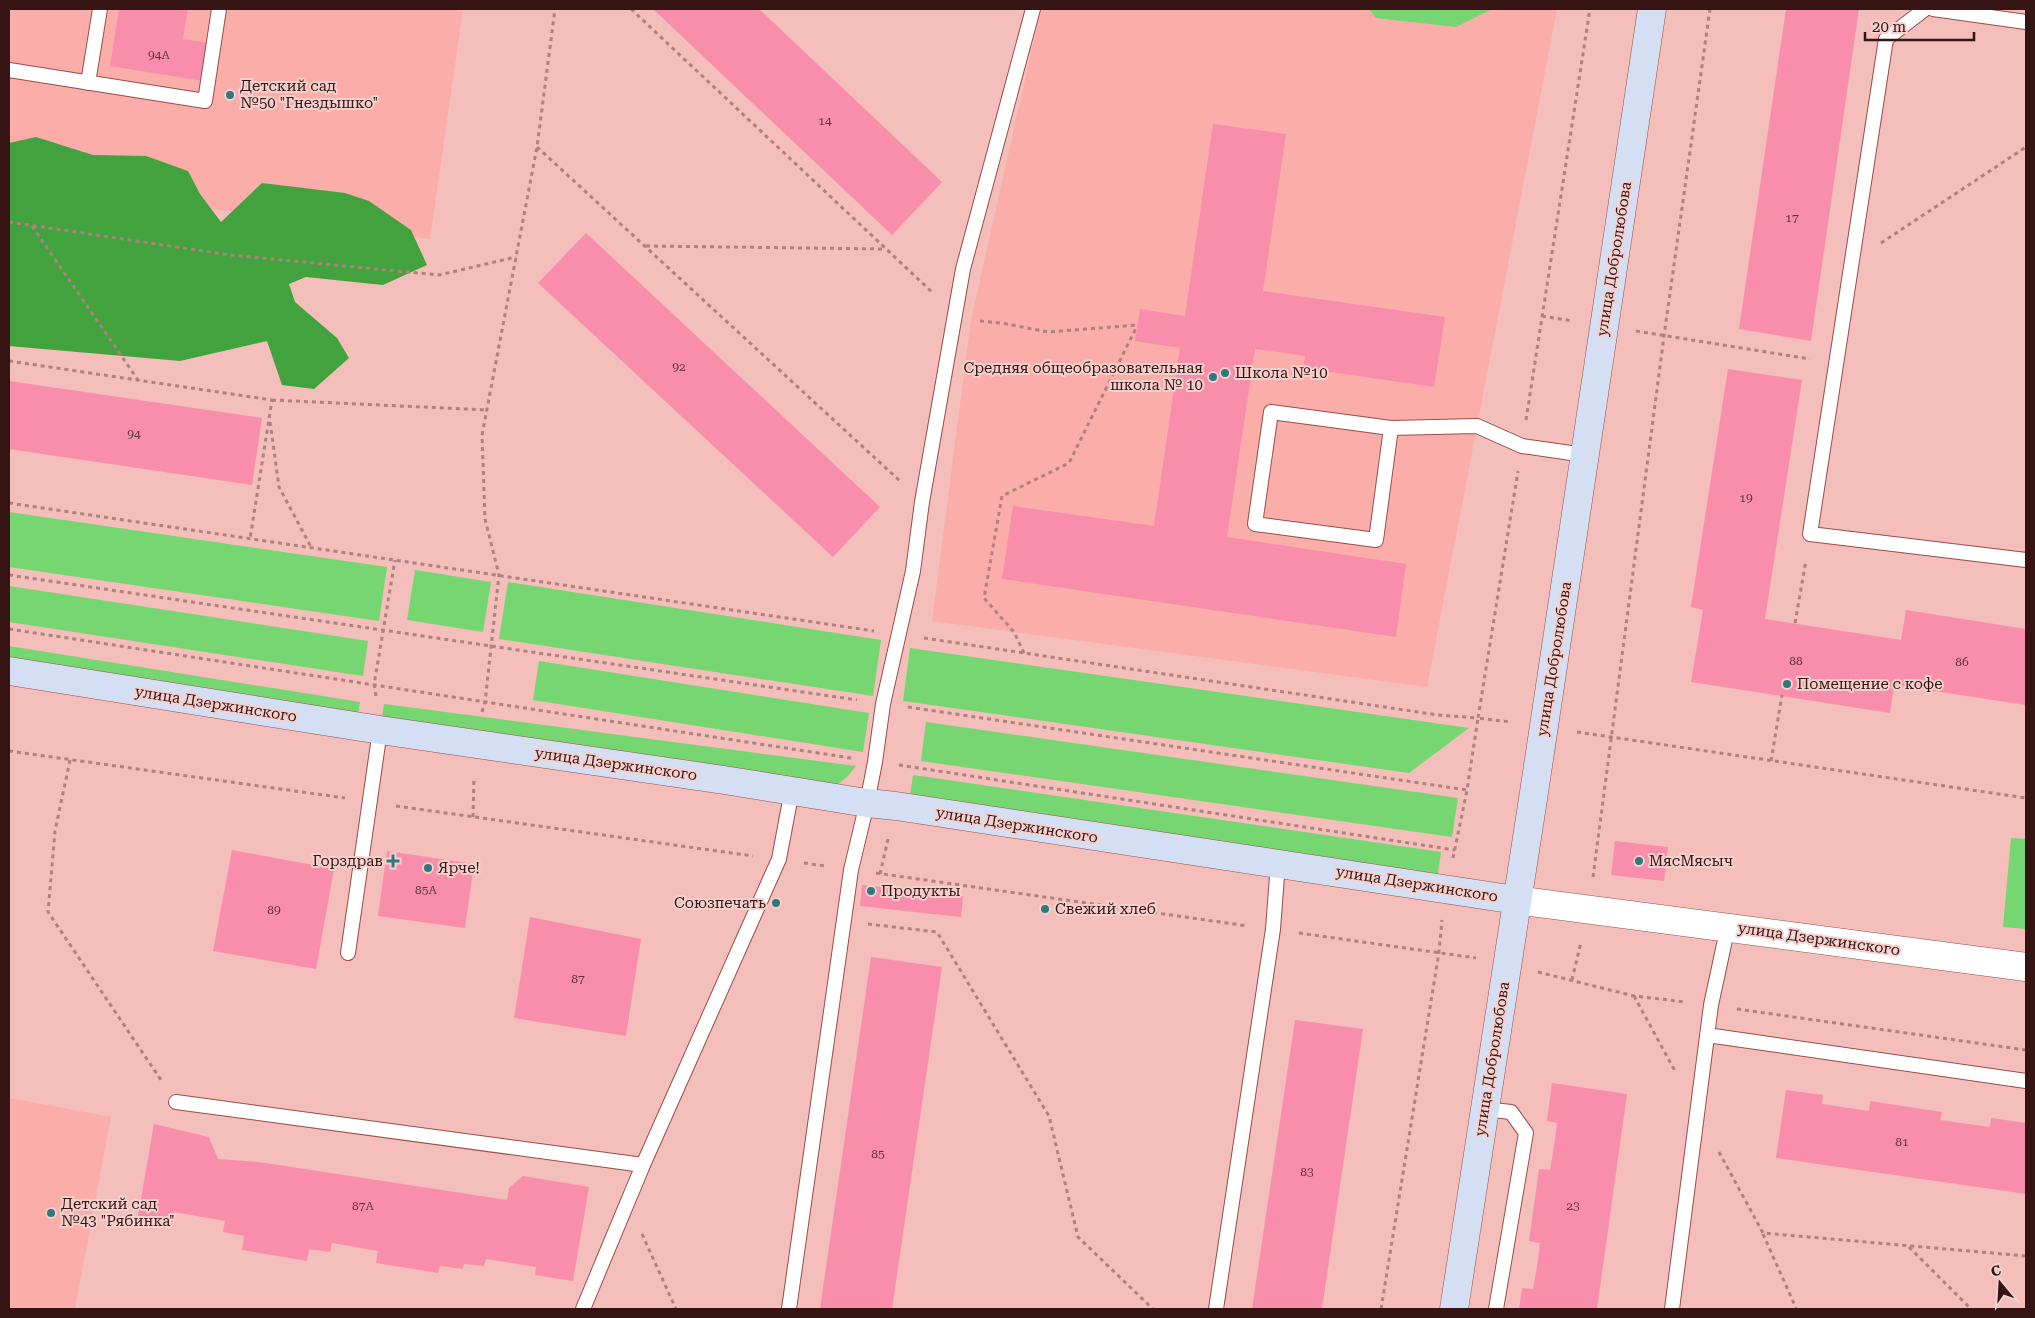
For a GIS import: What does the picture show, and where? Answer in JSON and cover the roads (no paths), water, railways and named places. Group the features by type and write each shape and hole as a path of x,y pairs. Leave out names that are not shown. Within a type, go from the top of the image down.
{"street":[{"name":"улица Добролюбова","path":"1454,1309 1652,9"},
{"name":"улица Дзержинского","path":"9,671 380,730 792,790 867,803 1446,888 1516,900 1728,926 2026,967"}],"lane":[{"path":"88,83 100,9"},
{"path":"9,70 205,101 219,9"},
{"path":"789,1309 851,870 875,762 883,704 913,572 922,502 963,269 1033,9"},
{"path":"1926,9 1886,39 1810,534 2026,560"},
{"path":"1933,9 2026,22"},
{"path":"1391,428 1376,540 1255,524 1270,412 1391,428 1477,426 1522,446 1585,455"},
{"path":"348,953 380,730"},
{"path":"583,1309 643,1165 779,860 792,790"},
{"path":"1216,1309 1273,929 1278,863"},
{"path":"1672,1309 1696,1110 1711,1005 1728,926"},
{"path":"1707,1035 2026,1082"},
{"path":"176,1102 643,1165"},
{"path":"1484,1109 1511,1112 1526,1133 1496,1309"}],"place":[{"name":"Детский сад №50 \"Гнездышко\"","path":"230,95"},
{"name":"Школа №10","path":"1225,373"},
{"name":"Средняя общеобразовательная школа № 10","path":"1213,377"},
{"name":"Помещение с кофе","path":"1787,684"},
{"name":"Горздрав","path":"393,861"},
{"name":"МясМясыч","path":"1639,861"},
{"name":"Ярче!","path":"428,868"},
{"name":"Продукты","path":"871,891"},
{"name":"Союзпечать","path":"776,903"},
{"name":"Свежий хлеб","path":"1045,909"},
{"name":"Детский сад №43 \"Рябинка\"","path":"51,1213"}]}
